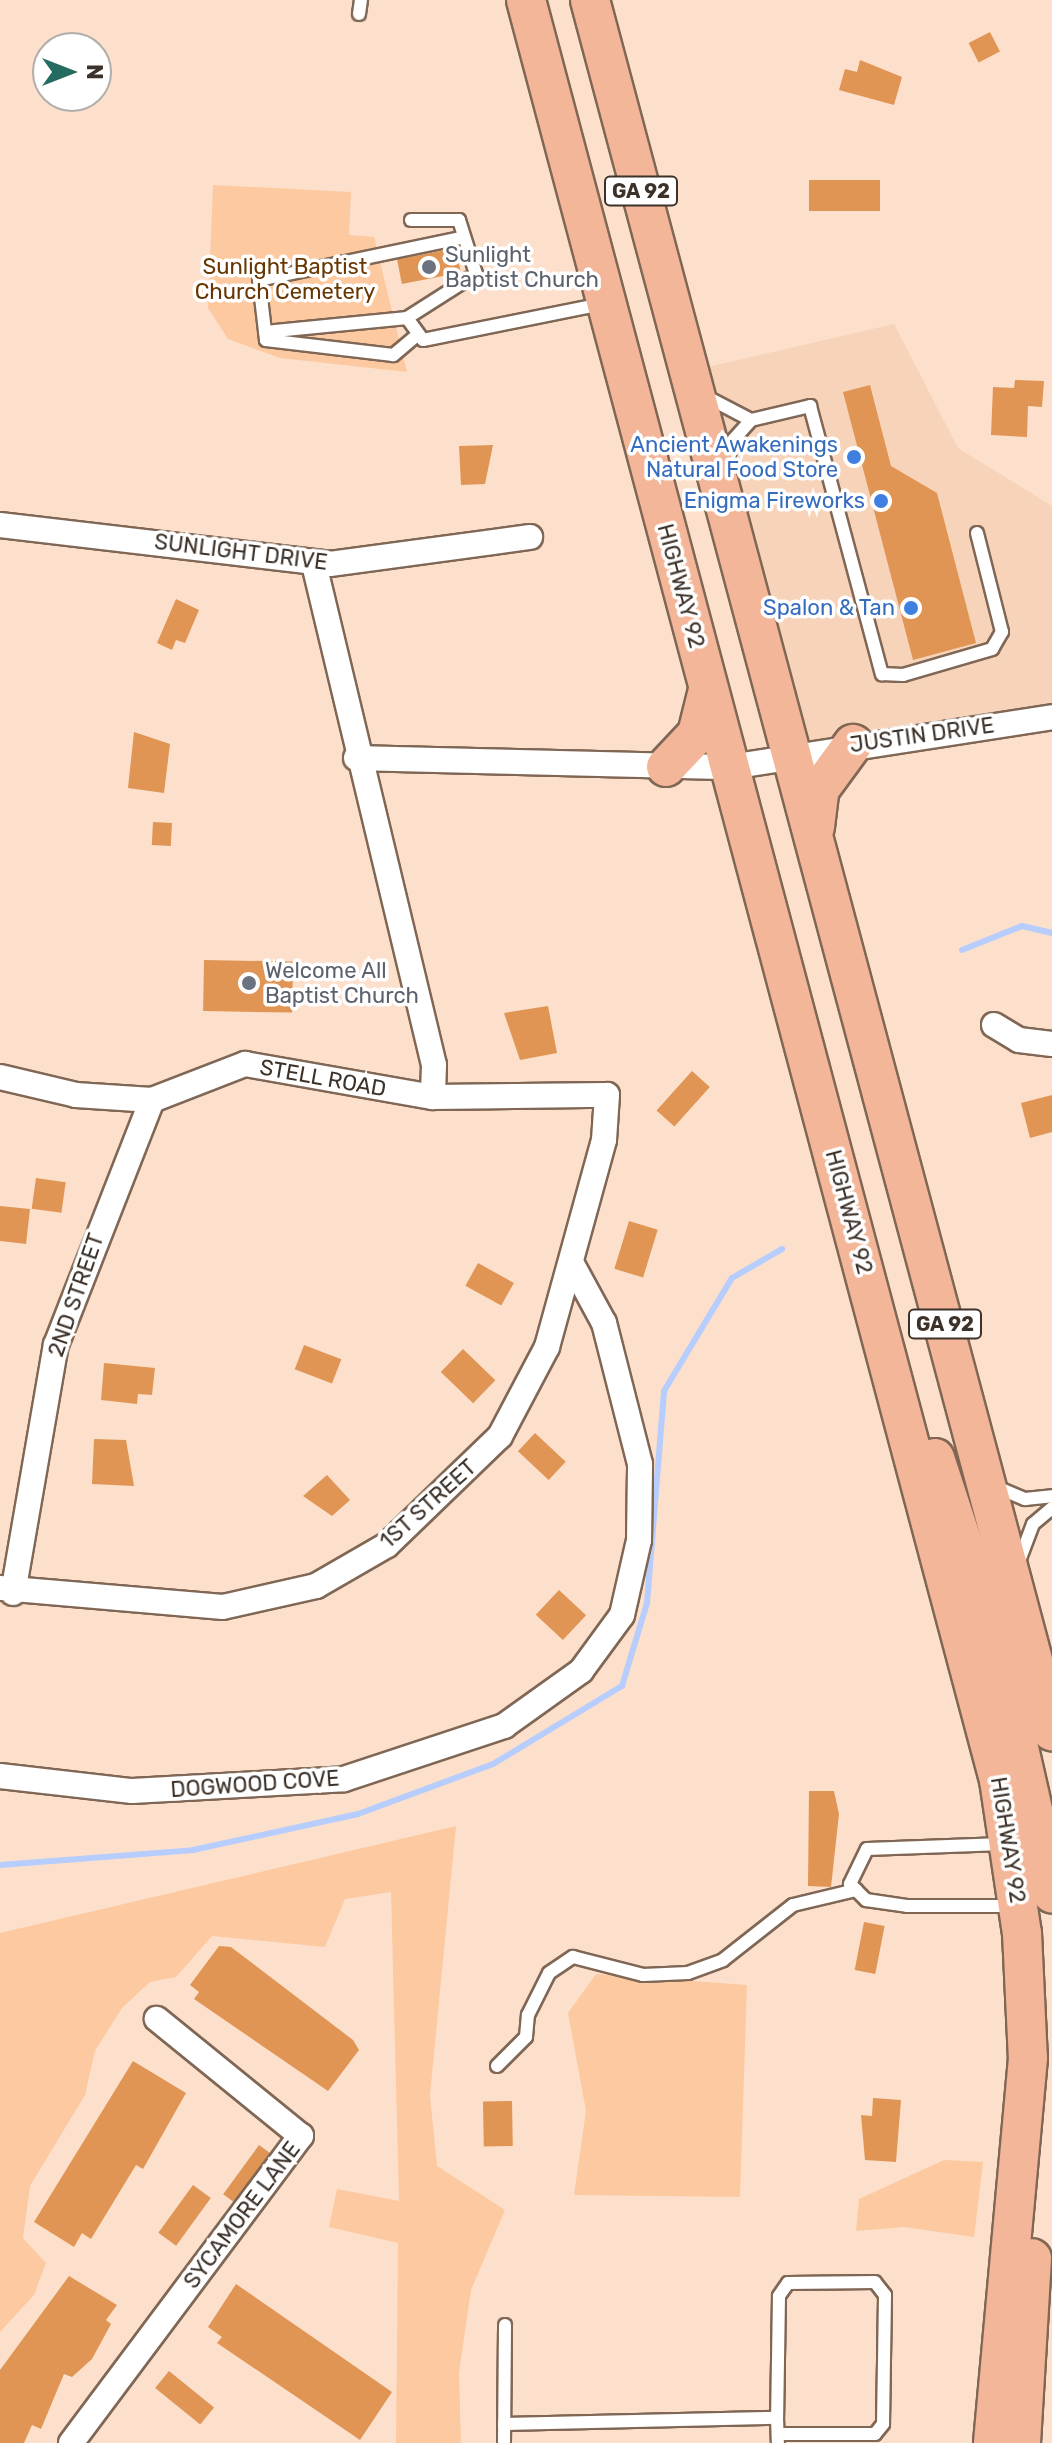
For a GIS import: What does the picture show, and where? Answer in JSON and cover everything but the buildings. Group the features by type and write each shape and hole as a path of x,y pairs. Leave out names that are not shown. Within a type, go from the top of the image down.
{"main road":[{"name":"HIGHWAY 92","path":"526,0 898,1394 1010,1842 1036,1900 1021,2172 993,2443"},
{"name":"GA 92","path":"590,0 1052,1731"},
{"path":"666,767 697,734 708,687"},
{"path":"815,841 820,789 853,744"},
{"path":"898,1394 961,1521 1038,1813 1036,1900"},
{"path":"1021,2172 1034,2282 1021,2443"}],"street":[{"name":"SUNLIGHT DRIVE","path":"0,525 314,564 530,537"},
{"path":"314,564 356,758 434,1065 433,1097"},
{"name":"JUSTIN DRIVE","path":"792,753 1052,717"},
{"path":"356,758 730,767 792,753"},
{"path":"994,1025 1019,1040 1052,1044"},
{"name":"STELL ROAD","path":"0,1077 76,1095 152,1100 245,1064 433,1097 607,1095"},
{"name":"1ST STREET","path":"6,1590 223,1607 328,1580 387,1545 500,1436 547,1347 573,1266 607,1095"},
{"name":"2ND STREET","path":"6,1590 56,1345 152,1100"},
{"name":"DOGWOOD COVE","path":"0,1776 132,1791 344,1779 504,1726 581,1671 622,1615 639,1540 640,1464 604,1323 573,1266"},
{"name":"SYCAMORE LANE","path":"71,2443 301,2136 157,2019"}],"lane":[{"path":"359,14 361,0"},
{"path":"265,332 407,318 476,274 459,220 411,220"},
{"path":"464,237 259,280 266,340 283,345 393,355 416,336 440,340 606,303"},
{"path":"407,318 416,336"},
{"path":"693,383 728,413 751,420 810,406 882,674 903,675 992,649 1002,632 977,533"},
{"path":"724,498 729,449 751,420"},
{"path":"987,1484 1025,1499 1052,1496"},
{"path":"1012,1575 1033,1524 1052,1508"},
{"path":"1010,1842 867,1849 850,1884 866,1900 907,1906 1036,1900"},
{"path":"497,2066 526,2037 528,2015 549,1973 573,1957 643,1975 688,1973 723,1960 793,1905 856,1890"},
{"path":"875,2282 885,2295 883,2424 875,2434 778,2439 777,2418 779,2296 788,2283 875,2282"},
{"path":"504,2443 505,2325"},
{"path":"504,2424 777,2418"}],"shaded area":[{"path":"894,324 958,448 1052,506 1052,723 816,762 699,369"}],"green space":[{"name":"Sunlight Baptist Church Cemetery","path":"213,185 351,192 349,235 374,237 407,372 280,358 228,339 208,308"},
{"path":"456,1826 430,2095 437,2166 505,2210 471,2290 459,2373 461,2443 396,2443 398,2243 329,2227 337,2189 399,2201 391,1892 345,1899 325,1947 212,1936 176,1977 150,1982 122,2008 95,2051 85,2095 30,2186 23,2238 46,2263 34,2295 0,2332 0,1933"},
{"path":"596,1974 747,1985 740,2197 574,2195 586,2111 568,2013"},
{"path":"944,2160 983,2162 974,2237 904,2227 856,2231 859,2199"}],"waterway":[{"path":"962,950 1022,926 1052,933"},
{"path":"0,1865 193,1850 358,1814 493,1764 622,1686 647,1603 664,1391 732,1278 782,1249"}],"place":[{"name":"Sunlight Baptist Church","path":"429,267"},
{"name":"Ancient Awakenings Natural Food Store","path":"854,457"},
{"name":"Enigma Fireworks","path":"881,501"},
{"name":"Spalon & Tan","path":"911,608"},
{"name":"Welcome All Baptist Church","path":"249,983"}]}
